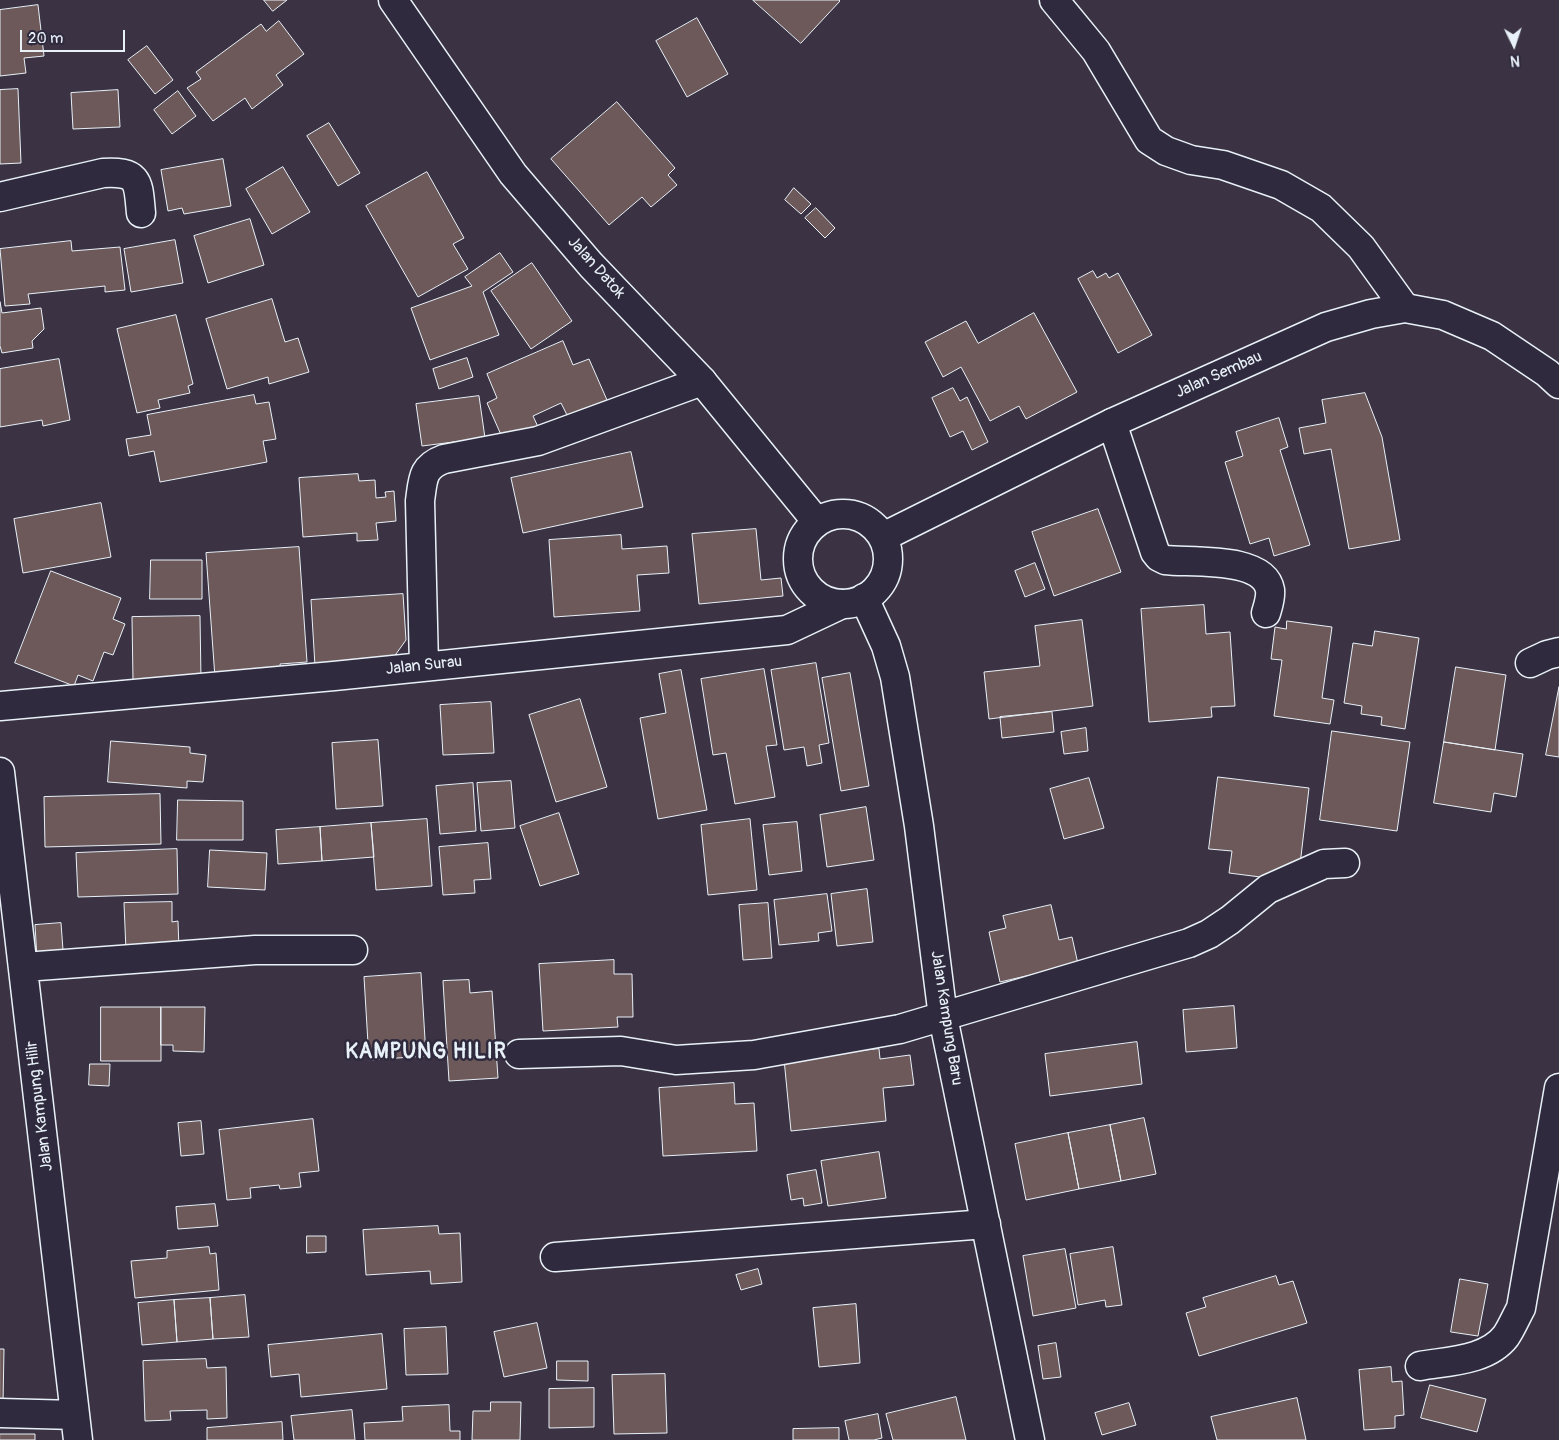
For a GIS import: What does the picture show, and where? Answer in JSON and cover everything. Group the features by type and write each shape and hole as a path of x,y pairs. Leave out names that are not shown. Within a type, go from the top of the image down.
{"street":[{"name":"Jalan Datok","path":"393,0 513,174 591,265 702,381 817,522"},
{"path":"1054,0 1096,51 1149,140 1166,151 1191,160 1223,165 1281,185 1321,208 1361,247 1405,308"},
{"path":"0,197 103,173 119,172 128,174 135,180 139,189 142,213"},
{"name":"Jalan Sembau","path":"883,537 1112,423 1326,327 1371,314 1405,308 1444,315 1492,336 1546,372 1559,384"},
{"path":"424,666 420,500 423,478 428,468 434,463 444,460 538,441 702,381"},
{"path":"1112,423 1155,552 1165,560 1234,564 1260,574 1270,590 1270,599 1266,613"},
{"path":"838,514 860,517 873,526 883,537 888,552 887,567 882,581 873,593 853,601 831,603 818,596 807,586 800,574 797,559 800,545 806,532 817,522 830,515 838,514"},
{"name":"Jalan Surau","path":"0,706 788,630 853,601"},
{"name":"Jalan Kampung Baru","path":"853,601 886,646 895,677 920,826 943,1017 1030,1440"},
{"path":"1530,663 1559,652"},
{"name":"Jalan Kampung Hilir","path":"0,772 4,837 24,968 77,1427"},
{"path":"519,1054 621,1051 676,1060 754,1055 900,1029 1189,943 1210,934 1268,889 1324,864 1346,863"},
{"path":"24,968 255,950 353,950"},
{"path":"1420,1366 1472,1357 1488,1352 1505,1337 1521,1308 1559,1088"},
{"path":"555,1257 986,1224"},
{"path":"0,1413 77,1427"}],"building":[{"path":"264,0 287,0 273,11"},
{"path":"753,0 839,0 840,1 801,43"},
{"path":"38,5 44,56 24,58 26,73 0,76 0,10"},
{"path":"697,18 728,74 687,97 656,41"},
{"path":"279,21 304,54 276,75 283,85 252,109 245,98 213,121 187,88 201,79 196,72 261,24 266,31"},
{"path":"147,46 173,80 155,94 128,60"},
{"path":"18,89 21,163 0,164 0,90"},
{"path":"118,90 120,127 73,129 71,93"},
{"path":"178,91 196,116 172,134 154,110"},
{"path":"617,102 675,168 668,175 677,185 651,207 642,197 609,225 551,159"},
{"path":"329,123 360,173 338,186 307,136"},
{"path":"223,159 231,206 184,214 182,208 168,211 161,170"},
{"path":"283,167 310,212 272,234 246,189"},
{"path":"427,172 464,238 453,244 468,269 418,297 366,206"},
{"path":"794,188 811,204 801,214 785,200"},
{"path":"816,208 835,228 825,238 805,218"},
{"path":"250,219 264,265 208,283 194,236"},
{"path":"175,240 183,283 131,292 124,249"},
{"path":"71,241 72,251 120,247 125,290 105,292 105,286 28,294 30,304 5,306 0,249"},
{"path":"500,253 513,272 483,292 499,335 430,360 411,308 472,286 465,277"},
{"path":"532,263 572,321 531,349 491,291"},
{"path":"1093,271 1097,278 1106,273 1109,278 1118,273 1152,335 1118,353 1078,279"},
{"path":"272,299 285,342 298,338 309,372 269,384 268,377 227,389 206,319"},
{"path":"0,302 2,313 41,308 44,329 32,341 33,348 2,353 0,346"},
{"path":"1034,313 1077,392 1026,419 1019,406 990,421 961,367 943,377 925,342 966,321 978,343"},
{"path":"176,315 193,384 188,386 190,393 158,400 160,408 137,413 117,329"},
{"path":"563,341 573,365 589,359 607,400 568,417 561,403 533,416 539,429 505,444 487,403 497,398 487,374"},
{"path":"467,358 473,377 439,389 433,369"},
{"path":"59,359 70,420 43,426 42,420 0,427 0,369"},
{"path":"953,388 960,401 967,397 988,442 972,450 963,431 950,437 932,398"},
{"path":"1365,393 1382,437 1400,540 1349,549 1331,449 1304,454 1299,428 1326,423 1322,400"},
{"path":"254,395 256,404 269,402 276,439 263,441 267,462 160,482 154,451 129,456 126,439 151,435 147,415"},
{"path":"479,396 485,438 422,446 416,404"},
{"path":"1279,418 1288,447 1280,450 1310,545 1274,556 1269,538 1250,544 1225,462 1243,456 1236,432"},
{"path":"631,452 643,507 523,533 511,478"},
{"path":"358,474 359,481 375,480 376,498 386,497 385,492 394,491 396,521 376,523 378,540 357,541 357,533 303,537 299,478"},
{"path":"101,503 111,557 23,573 14,519"},
{"path":"1098,509 1121,572 1054,596 1032,532"},
{"path":"756,529 761,580 781,578 783,596 699,604 692,534"},
{"path":"621,535 622,549 667,546 669,573 637,575 640,611 554,617 549,540"},
{"path":"299,547 307,662 280,664 281,673 215,678 206,553"},
{"path":"151,560 202,560 202,599 150,599"},
{"path":"1035,563 1045,589 1025,597 1015,571"},
{"path":"51,571 121,598 113,619 125,624 113,655 104,652 93,681 78,675 74,686 15,663"},
{"path":"403,594 406,640 391,661 315,666 311,600"},
{"path":"1204,605 1206,634 1230,632 1235,706 1211,707 1212,717 1149,722 1141,609"},
{"path":"200,616 201,680 133,681 132,617"},
{"path":"1082,620 1093,706 989,719 984,672 1040,666 1035,626"},
{"path":"1287,621 1332,627 1322,698 1334,700 1330,724 1274,716 1282,660 1271,659 1275,627 1286,629"},
{"path":"1375,631 1419,638 1405,729 1381,725 1382,717 1361,714 1362,706 1344,703 1353,643 1372,646"},
{"path":"816,663 829,743 819,745 822,763 807,766 804,747 784,750 771,670"},
{"path":"1456,667 1506,675 1495,750 1444,742"},
{"path":"764,669 777,745 766,746 775,797 735,804 726,753 713,755 701,679"},
{"path":"681,670 707,810 658,819 640,718 666,713 659,674"},
{"path":"850,673 869,786 841,791 822,678"},
{"path":"1559,687 1559,757 1546,755"},
{"path":"580,699 607,787 556,802 529,715"},
{"path":"491,702 494,753 443,755 440,705"},
{"path":"1052,712 1054,732 1002,738 1000,717"},
{"path":"1086,728 1088,751 1064,754 1061,732"},
{"path":"1332,731 1410,742 1397,831 1320,820"},
{"path":"378,740 383,806 336,809 332,743"},
{"path":"111,741 190,747 190,753 206,755 203,782 187,781 187,788 108,782"},
{"path":"1444,742 1523,754 1516,797 1494,793 1491,812 1434,803"},
{"path":"1218,777 1309,788 1300,865 1284,880 1229,873 1232,851 1209,849"},
{"path":"1089,778 1104,828 1064,839 1050,789"},
{"path":"511,781 515,828 481,831 477,783"},
{"path":"473,783 476,831 440,834 436,786"},
{"path":"160,794 161,844 45,847 44,797"},
{"path":"178,800 243,801 243,840 177,840"},
{"path":"866,807 874,860 827,867 820,815"},
{"path":"559,813 579,874 540,886 520,826"},
{"path":"427,819 432,886 376,890 371,823"},
{"path":"750,819 757,890 708,895 701,825"},
{"path":"797,822 802,871 769,875 763,825"},
{"path":"371,823 374,857 322,861 320,827"},
{"path":"320,827 322,861 278,864 276,830"},
{"path":"488,843 491,879 474,880 475,893 443,895 439,847"},
{"path":"177,849 178,894 78,897 76,853"},
{"path":"210,850 267,853 265,890 208,887"},
{"path":"867,889 873,942 837,946 831,894"},
{"path":"827,894 832,931 818,933 819,941 779,945 774,900"},
{"path":"172,902 172,922 178,921 179,949 126,951 124,903"},
{"path":"768,903 772,958 743,960 739,905"},
{"path":"1051,905 1059,940 1072,937 1078,964 1000,982 989,932 1006,928 1003,916"},
{"path":"61,923 63,950 47,951 47,958 37,958 35,925"},
{"path":"614,960 614,974 632,974 633,1017 617,1017 618,1027 543,1031 539,964"},
{"path":"421,973 426,1056 369,1060 364,977"},
{"path":"469,980 470,993 492,991 498,1078 449,1081 443,981"},
{"path":"1234,1006 1237,1048 1186,1052 1183,1010"},
{"path":"101,1007 161,1007 161,1061 101,1061"},
{"path":"161,1007 205,1007 204,1052 173,1051 173,1045 161,1045"},
{"path":"1137,1042 1142,1084 1050,1096 1045,1054"},
{"path":"879,1049 880,1059 910,1055 914,1085 883,1088 886,1121 791,1131 784,1059"},
{"path":"90,1064 110,1064 109,1086 89,1085"},
{"path":"734,1083 735,1104 754,1103 757,1151 663,1156 659,1088"},
{"path":"1144,1118 1156,1174 1121,1181 1110,1125"},
{"path":"313,1119 319,1171 299,1173 301,1187 280,1189 279,1185 250,1188 251,1198 227,1200 219,1130"},
{"path":"201,1121 204,1154 181,1156 178,1123"},
{"path":"1110,1125 1121,1181 1079,1189 1068,1133"},
{"path":"1068,1133 1079,1189 1026,1200 1015,1144"},
{"path":"879,1152 886,1198 828,1206 821,1161"},
{"path":"816,1170 822,1203 804,1206 803,1198 791,1200 787,1175"},
{"path":"215,1204 218,1226 178,1229 176,1207"},
{"path":"438,1226 439,1234 460,1233 462,1282 431,1284 430,1271 366,1275 363,1230"},
{"path":"307,1236 326,1236 326,1252 307,1253"},
{"path":"209,1247 210,1254 216,1253 219,1290 135,1298 131,1261 167,1258 167,1251"},
{"path":"1113,1247 1122,1305 1106,1307 1105,1300 1078,1305 1070,1254"},
{"path":"1065,1249 1076,1308 1033,1316 1023,1256"},
{"path":"758,1269 762,1284 741,1290 736,1275"},
{"path":"1276,1276 1279,1285 1293,1281 1307,1323 1199,1356 1186,1313 1206,1307 1203,1298"},
{"path":"1460,1279 1488,1284 1478,1336 1451,1332"},
{"path":"245,1295 249,1337 213,1339 210,1298"},
{"path":"210,1298 213,1339 177,1342 174,1300"},
{"path":"174,1300 177,1342 142,1345 138,1303"},
{"path":"856,1304 860,1363 819,1367 813,1308"},
{"path":"537,1323 547,1368 504,1377 494,1332"},
{"path":"446,1327 448,1374 406,1375 404,1329"},
{"path":"382,1334 387,1389 301,1397 299,1374 271,1377 268,1345"},
{"path":"1056,1343 1061,1377 1043,1379 1038,1346"},
{"path":"0,1349 4,1349 3,1403 0,1403"},
{"path":"206,1359 207,1368 226,1367 227,1418 207,1419 207,1410 170,1411 171,1420 145,1421 143,1361"},
{"path":"557,1361 588,1361 588,1381 557,1380"},
{"path":"1391,1367 1392,1382 1402,1381 1404,1415 1395,1416 1395,1428 1364,1430 1359,1370"},
{"path":"665,1374 667,1433 614,1434 612,1375"},
{"path":"1430,1385 1486,1399 1477,1432 1421,1418"},
{"path":"594,1388 594,1427 549,1428 549,1389"},
{"path":"956,1397 966,1440 893,1440 886,1414"},
{"path":"1297,1398 1306,1440 1217,1440 1211,1417"},
{"path":"491,1402 521,1402 520,1440 472,1440 473,1411 490,1411"},
{"path":"1129,1403 1136,1425 1102,1435 1095,1413"},
{"path":"449,1405 450,1431 460,1431 460,1440 365,1440 364,1423 403,1421 402,1407"},
{"path":"352,1410 355,1440 294,1440 291,1416"},
{"path":"878,1414 882,1438 874,1440 849,1440 845,1421"},
{"path":"282,1422 283,1440 207,1440 207,1428"},
{"path":"839,1428 839,1440 793,1440 793,1429"},
{"path":"0,1434 35,1434 35,1440 0,1440"}],"district":[{"name":"KAMPUNG HILIR","path":"426,1053"}]}
